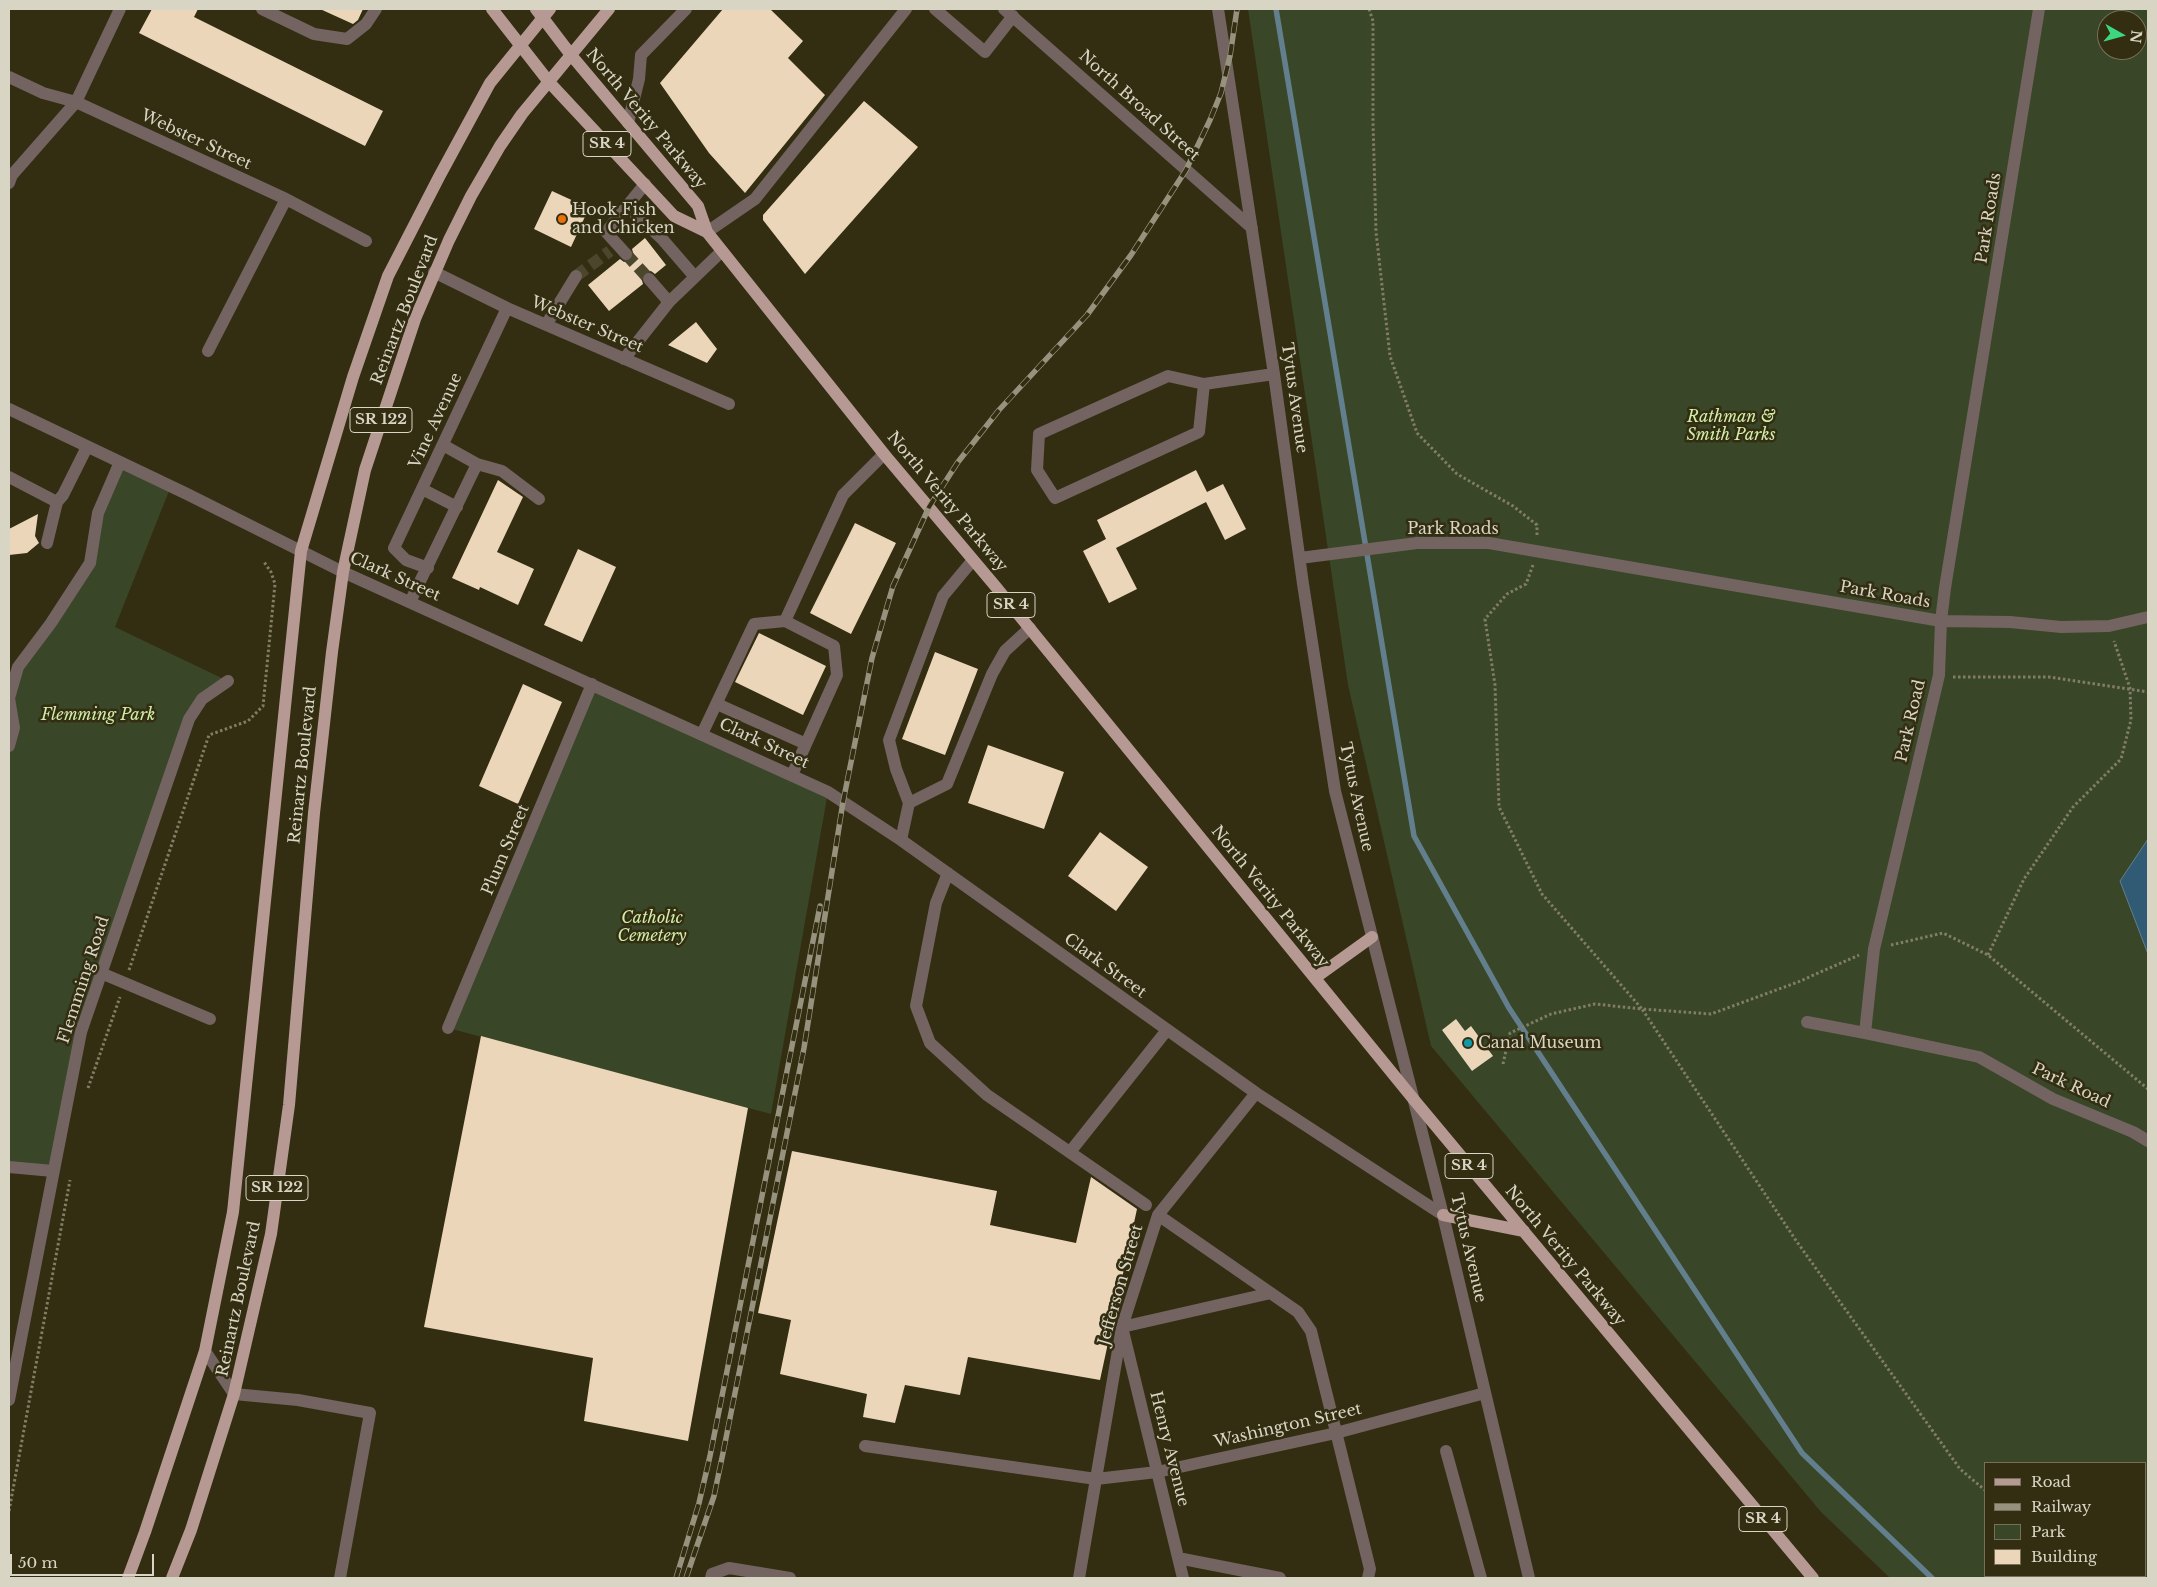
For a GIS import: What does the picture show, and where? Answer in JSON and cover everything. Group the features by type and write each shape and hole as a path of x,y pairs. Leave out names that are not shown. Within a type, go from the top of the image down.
{"main road":[{"name":"SR 4","path":"492,9 521,44"},
{"name":"Reinartz Boulevard","path":"172,1578 194,1521 234,1394 270,1234 289,1105 314,813 332,652 343,572 365,470 415,319 434,272 471,196 500,146 522,114 609,9"},
{"name":"SR 4","path":"543,11 571,55"},
{"name":"Reinartz Boulevard","path":"128,1578 205,1351 233,1212 301,551 353,377 388,276 490,83 521,44 543,11"},
{"name":"North Verity Parkway","path":"521,44 549,82 674,216 706,232"},
{"name":"North Verity Parkway","path":"571,55 698,206 706,232 884,454 1030,628 1415,1101 1813,1578"},
{"path":"1315,978 1372,937"},
{"path":"1444,1216 1524,1231"}],"street":[{"path":"9,183 12,175 76,102 120,9"},
{"path":"262,9 314,34 347,39 366,24 376,9"},
{"path":"628,123 639,79 641,55 686,9"},
{"path":"706,232 755,199 906,9"},
{"path":"935,9 985,52 1008,12"},
{"name":"Tytus Avenue","path":"1218,9 1336,790 1444,1216 1529,1578"},
{"name":"Park Roads","path":"1300,558 1417,543 1489,542 1941,621 2040,9"},
{"name":"North Broad Street","path":"1008,12 1252,228"},
{"name":"Webster Street","path":"9,77 44,93 76,102 286,199 366,241"},
{"path":"618,250 606,232 645,184"},
{"path":"208,350 286,199"},
{"path":"627,206 663,240 695,276"},
{"path":"624,359 669,302 722,251"},
{"name":"Webster Street","path":"434,272 507,308 729,404"},
{"path":"546,325 576,276"},
{"path":"649,279 669,302"},
{"name":"Vine Avenue","path":"428,568 406,560 394,548 507,308"},
{"path":"1204,384 1199,432 1055,498 1037,470 1039,434 1168,376 1204,384 1274,374"},
{"name":"Clark Street","path":"9,409 343,572 828,792 948,873 1256,1093 1444,1216"},
{"path":"443,444 477,464 502,471 539,499"},
{"path":"47,543 57,502 63,496 87,447"},
{"path":"785,621 844,495 884,454"},
{"path":"9,746 14,728 10,698 18,667 51,623 90,562 98,513 120,462"},
{"path":"410,602 477,464"},
{"path":"9,477 57,502"},
{"path":"422,489 457,507"},
{"path":"901,840 909,803 896,769 889,740 943,596 973,560"},
{"path":"1941,621 2010,622 2061,627 2109,626 2148,618"},
{"path":"702,734 754,624 785,621 834,646 837,675 792,776"},
{"name":"Park Road","path":"1865,1032 1874,949 1939,675 1941,621"},
{"path":"909,803 947,784 992,674 1005,651 1030,628"},
{"name":"Flemming Road","path":"9,1400 81,1032 189,719 202,699 228,681"},
{"name":"Plum Street","path":"448,1028 592,684"},
{"path":"717,704 806,744"},
{"path":"948,873 936,903 916,1006 930,1042 987,1094 1146,1205"},
{"path":"102,972 210,1019"},
{"name":"Park Road","path":"1807,1022 1865,1032 1979,1057 2053,1099 2132,1132 2148,1141"},
{"path":"1070,1152 1168,1030"},
{"name":"Jefferson Street","path":"1079,1578 1122,1326 1158,1215 1256,1093"},
{"path":"9,1167 53,1171"},
{"path":"1158,1215 1298,1312 1311,1331 1370,1569 1368,1578"},
{"path":"1122,1326 1271,1293"},
{"name":"Henry Avenue","path":"1122,1326 1183,1578"},
{"path":"205,1351 234,1394 298,1400 370,1413 340,1578"},
{"name":"Washington Street","path":"865,1446 1096,1479 1157,1472 1336,1433 1485,1393"},
{"path":"1446,1451 1481,1578"},
{"path":"1178,1558 1280,1578"},
{"path":"711,1578 712,1574 729,1568 790,1578"}],"path":[{"path":"1370,9 1373,21 1376,232 1390,356 1417,433 1458,474 1513,506 1537,525 1537,537"},
{"path":"87,1091 209,735 248,721 263,706 275,584 271,572 264,562"},
{"path":"1534,562 1526,584 1507,594 1485,619 1495,685 1499,807 1542,894 1642,1009 1802,1250 1960,1469 1984,1489"},
{"path":"1988,955 2024,879 2072,807 2121,760 2131,720 2130,688 2109,626"},
{"path":"1951,677 2049,677 2148,692"},
{"path":"1503,1064 1510,1033 1551,1014 1596,1004 1711,1014 1798,982 1874,949 1943,933 1988,955 2148,1088"},
{"path":"9,1511 70,1179"}],"green space":[{"name":"Rathman & Smith Parks","path":"1248,9 2148,9 2148,1578 1890,1578 1821,1512 1431,1046 1348,685"},
{"name":"Flemming Park","path":"120,462 171,486 115,627 228,681 202,699 81,1032 53,1171 9,1167 10,698 18,667 90,563 98,513"},
{"name":"Catholic Cemetery","path":"592,684 828,792 771,1114 448,1028"}],"water":[{"path":"2148,839 2148,954 2120,881"}],"building":[{"path":"152,9 198,9 194,17 383,111 365,146 139,33"},
{"path":"320,9 363,9 358,20 353,24"},
{"path":"723,9 770,9 803,41 788,58 825,95 745,193 709,153 660,83"},
{"path":"864,101 918,147 805,274 763,220 763,215"},
{"name":"Hook Fish and Chicken","path":"552,191 589,208 571,247 534,229"},
{"path":"645,238 666,265 655,274 651,271 644,273 641,277 643,284 609,311 588,285 620,259 624,262 631,260 634,256 632,249"},
{"path":"696,322 717,349 707,363 668,345"},
{"path":"1196,470 1207,492 1223,484 1246,529 1225,540 1206,502 1116,548 1137,589 1109,603 1083,551 1106,539 1097,520"},
{"path":"498,480 523,497 497,552 534,569 518,605 480,587 479,590 452,578"},
{"path":"38,514 35,536 39,543 27,553 9,555 9,529"},
{"path":"855,523 896,543 851,634 810,613"},
{"path":"578,549 616,567 582,642 544,625"},
{"path":"759,633 826,666 803,715 735,682"},
{"path":"935,652 978,669 945,755 902,739"},
{"path":"523,684 562,702 518,804 479,786"},
{"path":"988,745 1064,772 1044,829 968,803"},
{"path":"1100,832 1148,867 1116,911 1068,876"},
{"name":"Canal Museum","path":"1456,1019 1465,1031 1471,1026 1493,1056 1472,1071 1442,1030"},
{"path":"481,1036 748,1108 688,1441 584,1421 593,1358 424,1327"},
{"path":"792,1151 997,1191 990,1225 1076,1243 1091,1177 1137,1209 1100,1380 968,1357 960,1395 905,1385 895,1423 863,1417 867,1394 780,1374 791,1320 758,1313"}],"waterway":[{"path":"1276,9 1414,836 1509,1008 1802,1453 1932,1578"}],"tunnel":[{"path":"576,276 610,251"},
{"path":"626,254 649,279"}],"railway":[{"path":"686,1578 714,1496 723,1453 804,1048 843,802 872,658 893,586 929,507 958,462 999,410 1087,315 1131,255 1186,170 1221,93 1230,56 1237,9"},
{"path":"676,1578 699,1503 710,1456 820,906"}],"place":[{"name":"Hook Fish and Chicken","path":"562,219"},
{"name":"Canal Museum","path":"1468,1043"}]}
